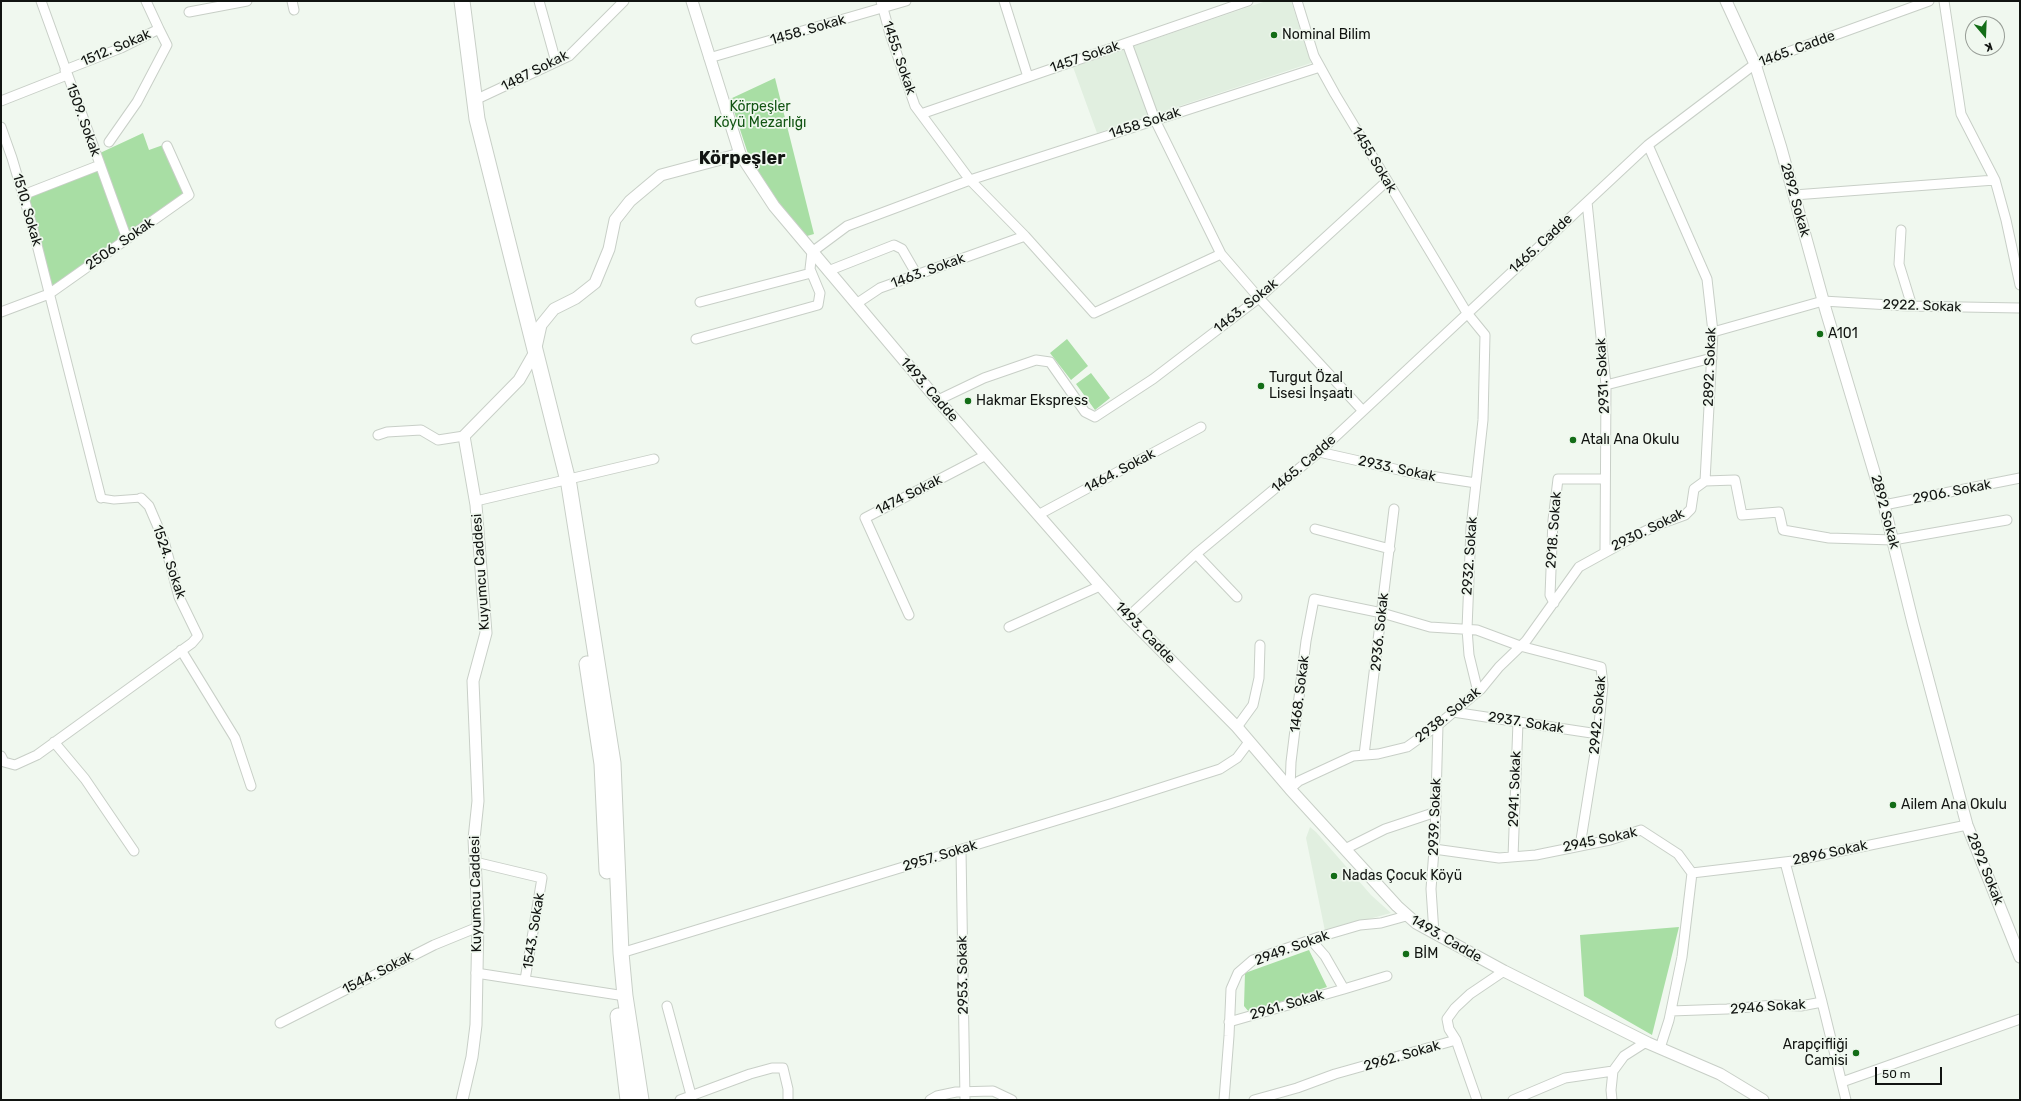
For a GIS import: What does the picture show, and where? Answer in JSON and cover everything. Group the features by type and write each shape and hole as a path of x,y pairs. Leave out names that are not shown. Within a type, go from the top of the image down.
{"highway":[{"path":"455,1 470,122 565,481 613,763 621,953 620,996 641,1100"},
{"path":"462,1 477,119 532,358"},
{"path":"565,481 602,764 628,1100"}],"street":[{"name":"1509. Sokak","path":"41,1 127,239"},
{"name":"1512. Sokak","path":"1,101 66,73 160,29 146,1"},
{"path":"189,12 247,1"},
{"path":"292,1 294,10"},
{"path":"539,1 556,62"},
{"name":"1487 Sokak","path":"475,100 569,56 612,11 624,1"},
{"name":"1493. Cadde","path":"692,1 740,154 774,206 938,400 1100,586 1128,617 1237,727 1290,789 1406,916 1504,971 1646,1042 1720,1074 1763,1100"},
{"name":"1458. Sokak","path":"709,58 882,5 906,1"},
{"path":"1004,1 1028,77"},
{"name":"1457 Sokak","path":"921,114 1248,1"},
{"name":"1455 Sokak","path":"1297,1 1314,56 1320,67 1387,181 1467,312 1485,335 1483,420"},
{"name":"2892 Sokak","path":"1726,1 1755,64 1794,195 1823,301 1884,505 1912,623 1967,825 2020,955"},
{"name":"1465. Cadde","path":"1128,617 1196,554 1319,452 1467,312 1648,145 1755,64 1929,1"},
{"path":"1944,1 1961,114 1995,180 2017,255 2020,285"},
{"name":"1455. Sokak","path":"882,5 913,98 921,114 970,180 1025,236 1094,313 1221,254"},
{"path":"110,142 137,102 167,45 160,29"},
{"path":"1127,43 1155,120 1221,254 1259,298 1363,411"},
{"name":"1458 Sokak","path":"812,252 846,226 970,180 1320,67"},
{"name":"1510. Sokak","path":"1,127 23,195 49,294"},
{"name":"2892. Sokak","path":"1648,145 1707,279 1713,332 1705,481"},
{"name":"2506. Sokak","path":"1,312 49,294 189,195 167,146"},
{"path":"378,435 387,432 421,430 438,440 464,436 519,380 532,358 541,325 554,310 576,298 595,283 609,248 615,220 630,201 661,175 740,154"},
{"path":"23,195 100,165"},
{"path":"1794,195 1995,180"},
{"name":"1463. Sokak","path":"938,400 984,378 1036,360 1050,362 1085,412 1094,417 1153,379 1259,298 1387,181"},
{"name":"2931. Sokak","path":"1587,202 1606,384 1605,551"},
{"path":"1901,230 1899,264 1911,303 1906,306"},
{"name":"1463. Sokak","path":"856,304 880,288 1025,236"},
{"path":"828,271 894,245 902,249 917,275"},
{"path":"696,339 818,305 820,293 810,270 812,252"},
{"path":"700,302 812,274"},
{"name":"1524. Sokak","path":"1,756 4,762 14,765 36,755 181,650 198,636 179,597 161,534 149,506 141,498 114,500 102,498 49,294"},
{"name":"2922. Sokak","path":"1713,332 1823,301 1906,306 2020,308"},
{"path":"1606,384 1712,358"},
{"name":"2932. Sokak","path":"1478,692 1469,655 1467,629 1471,528 1483,420"},
{"name":"1464. Sokak","path":"1038,515 1201,427"},
{"name":"Kuyumcu Caddesi","path":"462,1100 472,1057 476,1026 478,927 474,839 478,801 473,680 486,633 476,501 464,436"},
{"name":"2933. Sokak","path":"1319,452 1417,474 1476,483"},
{"name":"1474 Sokak","path":"909,615 865,518 986,455"},
{"path":"476,501 654,459"},
{"name":"2906. Sokak","path":"1884,505 2020,478"},
{"name":"2918. Sokak","path":"1554,603 1550,595 1553,520 1558,479 1605,479"},
{"path":"1705,481 1735,480 1742,515 1779,512 1783,530 1829,538 1892,540 2007,520"},
{"name":"2930. Sokak","path":"1554,603 1567,582 1579,567 1605,551 1660,524 1685,515 1691,509 1694,489 1705,481"},
{"name":"2936. Sokak","path":"1364,755 1394,509"},
{"path":"1315,529 1390,549"},
{"path":"1196,554 1237,597"},
{"path":"1009,627 1100,586"},
{"name":"1468. Sokak","path":"1290,789 1306,641 1314,599 1382,613"},
{"name":"2938. Sokak","path":"1290,789 1299,781 1354,756 1378,754 1407,747 1438,726 1478,692 1520,646 1526,642 1554,603"},
{"path":"1382,613 1430,627 1477,630 1520,646"},
{"path":"1237,727 1253,705 1258,678 1260,645"},
{"name":"2942. Sokak","path":"1520,646 1601,667 1603,685 1598,734 1580,846"},
{"path":"181,650 235,738 251,786"},
{"name":"2937. Sokak","path":"1453,712 1598,734"},
{"name":"2941. Sokak","path":"1513,857 1518,722"},
{"name":"2939. Sokak","path":"1434,933 1431,889 1436,812 1438,726"},
{"path":"54,742 85,779 134,851"},
{"name":"2957. Sokak","path":"621,953 961,850 1220,769 1237,758 1249,742"},
{"path":"1345,850 1384,829 1436,812"},
{"name":"2896 Sokak","path":"1692,873 1785,862 1967,825"},
{"name":"2945 Sokak","path":"1434,848 1499,858 1513,857 1536,855 1610,840 1641,830 1678,854 1692,873"},
{"name":"2953. Sokak","path":"961,850 965,1096"},
{"name":"1543. Sokak","path":"475,862 542,878 525,980"},
{"path":"1785,862 1822,1002"},
{"path":"1660,1048 1671,1011 1682,957 1692,873"},
{"name":"2949. Sokak","path":"1224,1100 1230,989 1238,973 1253,960 1311,940 1360,925 1381,923 1406,916"},
{"name":"1544. Sokak","path":"280,1023 434,945 478,927"},
{"name":"2961. Sokak","path":"1311,940 1325,956 1344,989"},
{"name":"2962. Sokak","path":"1254,1100 1297,1088 1335,1074 1456,1040 1448,1029 1447,1019 1455,1008 1470,994 1504,971"},
{"path":"476,973 620,996"},
{"name":"2961. Sokak","path":"1229,1022 1387,976"},
{"name":"2946 Sokak","path":"1671,1011 1727,1009 1774,1005 1801,1006 1822,1002 1831,1045 1846,1100"},
{"path":"667,1006 691,1095"},
{"path":"1842,1082 2020,1019"},
{"path":"1456,1040 1477,1100"},
{"path":"1612,1100 1611,1090 1613,1071 1624,1056 1646,1042"},
{"path":"680,1100 772,1068 783,1068 788,1089 788,1100"},
{"path":"1513,1100 1565,1078 1613,1071"},
{"path":"930,1100 937,1096 965,1096 992,1091 1012,1100"}],"shaded area":[{"path":"1266,1 1291,1 1311,63 1097,133 1073,67"},
{"name":"Nadas Çocuk Köyü","path":"1310,827 1371,895 1391,913 1325,931 1306,838"}],"green space":[{"name":"Körpeşler Köyü Mezarlığı","path":"775,78 814,234 807,236 779,204 753,169 730,99"},
{"path":"143,133 149,150 163,145 184,194 129,232 100,153"},
{"path":"98,170 122,237 51,287 28,198"},
{"path":"1067,339 1088,366 1071,380 1050,353"},
{"path":"1091,373 1110,398 1095,410 1076,384"},
{"path":"1679,927 1652,1035 1584,996 1580,935"},
{"path":"1309,950 1327,987 1249,1012 1244,1006 1245,973"}],"place":[{"name":"Nominal Bilim","path":"1274,35"},
{"name":"A101","path":"1820,334"},
{"name":"Turgut Özal Lisesi İnşaatı","path":"1261,386"},
{"name":"Hakmar Ekspress","path":"968,401"},
{"name":"Atalı Ana Okulu","path":"1573,440"},
{"name":"Ailem Ana Okulu","path":"1893,805"},
{"name":"Nadas Çocuk Köyü","path":"1334,876"},
{"name":"BİM","path":"1406,954"},
{"name":"Arapçifliği Camisi","path":"1856,1053"}],"district":[{"name":"Körpeşler","path":"742,159"}]}
